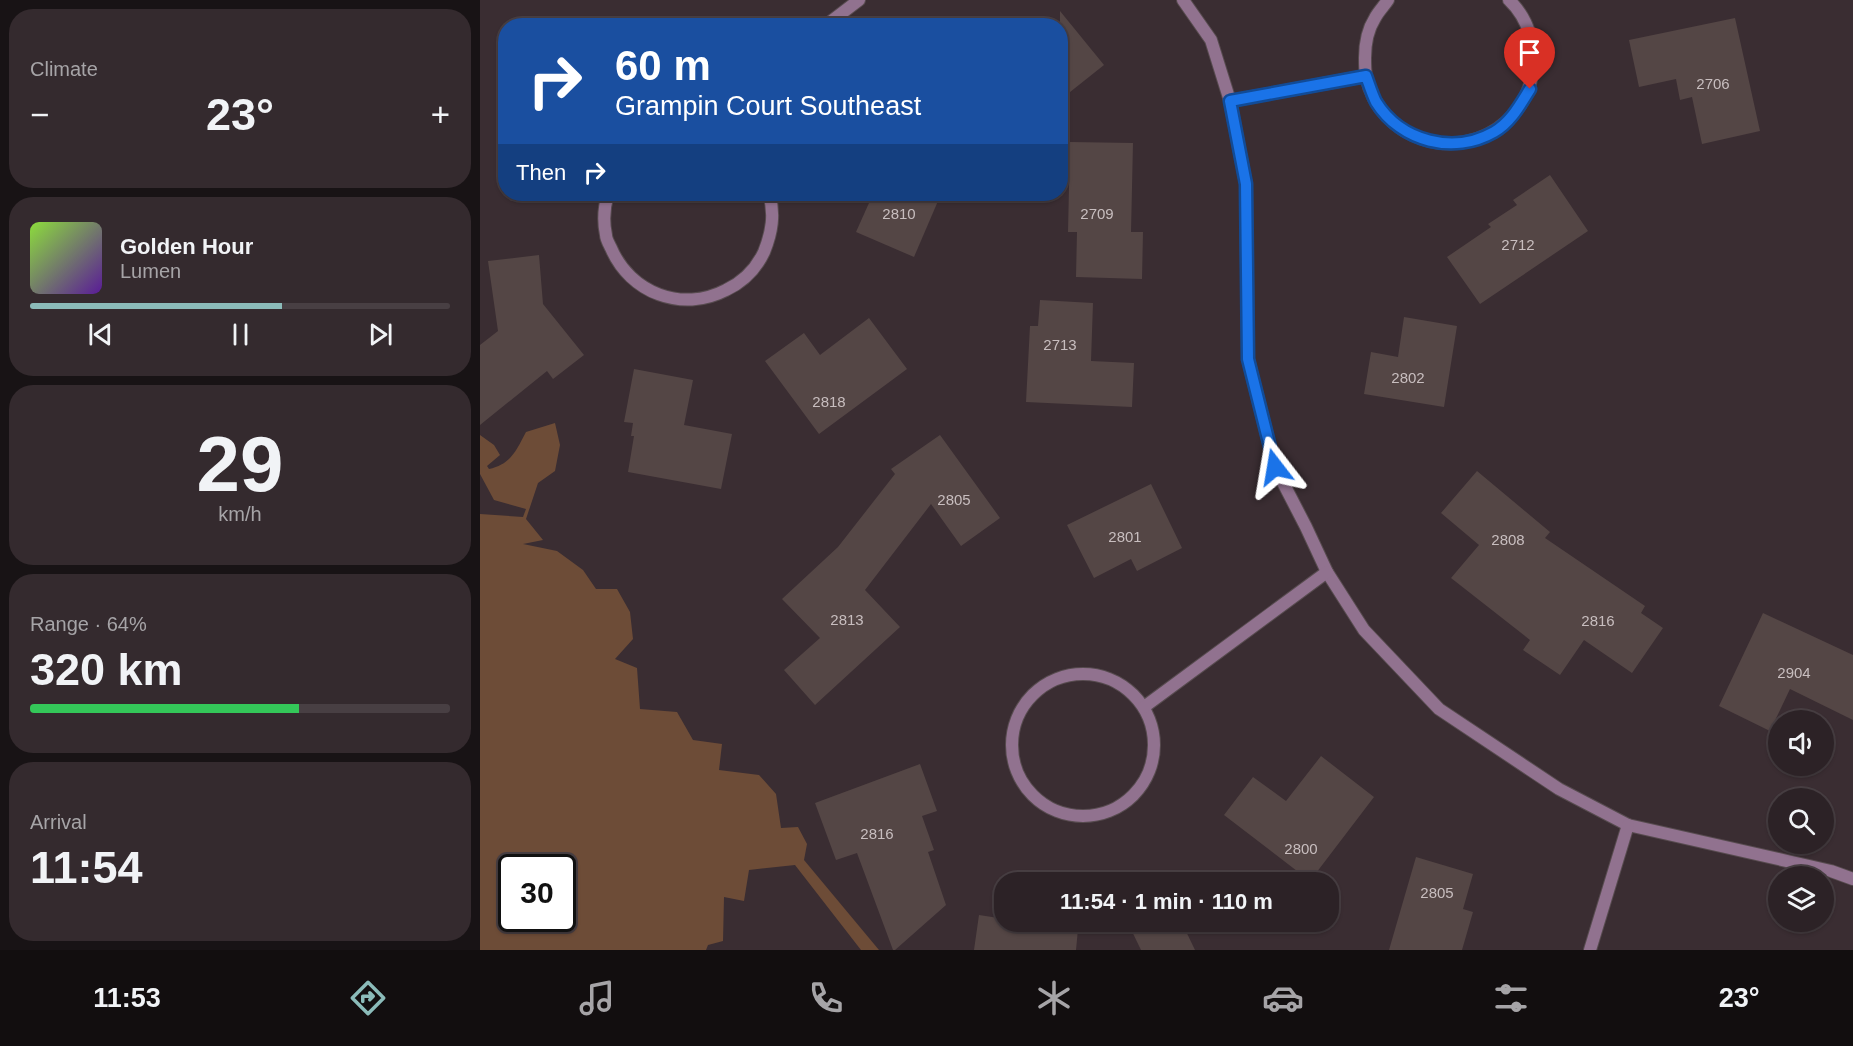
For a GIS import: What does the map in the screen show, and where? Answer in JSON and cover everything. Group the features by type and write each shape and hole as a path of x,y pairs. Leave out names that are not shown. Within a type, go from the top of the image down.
{"street":[{"path":"835,18 859,0"},
{"path":"1183,0 1210,40 1230,101 1246,184 1248,359 1275,467 1327,572 1364,630 1439,709 1559,789 1628,825 1831,871 1853,879"},
{"path":"1389,0 1373,20 1365,47 1366,76 1376,101 1393,123 1416,137 1443,144 1470,142 1495,131 1516,113 1530,89 1534,63 1531,35 1518,9 1509,0"},
{"path":"1230,101 1366,76"},
{"path":"606,201 604,208 606,236 617,261 635,281 658,295 687,300 715,296 740,283 759,262 771,236 773,207 771,201"},
{"path":"1144,707 1327,572"},
{"path":"1083,673 1107,677 1128,689 1144,707 1153,729 1155,752 1149,775 1136,794 1118,808 1096,816 1072,816 1051,809 1032,796 1018,776 1011,754 1012,729 1022,707 1038,688 1059,677 1083,673"},
{"path":"1590,950 1628,825"}],"shaded area":[{"path":"555,423 560,445 555,471 538,483 526,519 543,540 523,544 557,551 583,570 596,589 617,589 630,612 633,639 615,659 637,668 640,709 677,712 693,740 722,744 719,770 759,775 776,794 781,828 798,827 807,844 804,860 879,950 861,950 795,865 749,870 744,901 724,897 723,941 708,945 706,950 480,950 480,514 523,517 526,509 494,500 480,474 480,435 494,445 500,455 487,466 489,469 503,464 516,451 526,432"}],"building":[{"path":"1735,18 1760,131 1702,144 1692,97 1680,100 1676,79 1639,87 1629,40"},
{"path":"1068,21 1104,65 1068,94"},
{"path":"1070,142 1133,143 1131,232 1143,232 1142,279 1076,277 1077,232 1068,232"},
{"path":"1550,175 1588,231 1480,304 1447,257 1491,227 1488,224 1517,205 1513,200"},
{"path":"870,201 938,201 914,257 856,232"},
{"path":"539,255 543,304 584,355 553,379 547,371 480,425 480,345 498,331 488,261"},
{"path":"1040,300 1093,303 1091,361 1134,363 1132,407 1026,402 1030,326 1038,326"},
{"path":"1404,317 1457,326 1444,407 1364,394 1371,352 1398,357"},
{"path":"869,318 907,369 819,434 765,361 804,333 820,355"},
{"path":"634,369 693,380 684,425 732,434 721,489 628,472 634,436 631,436 633,423 624,422"},
{"path":"940,435 1000,518 961,546 931,504 865,590 900,627 815,705 784,670 820,638 782,599 838,547 895,474 891,469"},
{"path":"1477,471 1550,532 1545,538 1645,606 1641,613 1663,628 1632,673 1584,640 1560,675 1523,650 1530,640 1451,578 1479,545 1441,513"},
{"path":"1151,484 1182,548 1137,571 1131,559 1094,578 1067,525"},
{"path":"1763,613 1853,655 1853,720 1790,689 1780,710 1768,710 1768,730 1719,706"},
{"path":"1321,756 1374,797 1317,872 1298,872 1224,815 1253,777 1286,801"},
{"path":"920,764 937,811 922,816 934,850 928,852 946,905 893,950 857,853 836,860 815,803"},
{"path":"1416,857 1473,874 1463,909 1473,912 1462,950 1389,950"},
{"path":"979,915 994,917 994,932 1078,932 1076,950 974,950"},
{"path":"1132,932 1186,932 1195,950 1141,950"}],"route":[{"path":"1275,467 1248,359 1246,184 1230,101 1366,76 1376,101 1393,123 1416,137 1443,144 1470,142 1495,131 1516,113 1530,89"}]}
